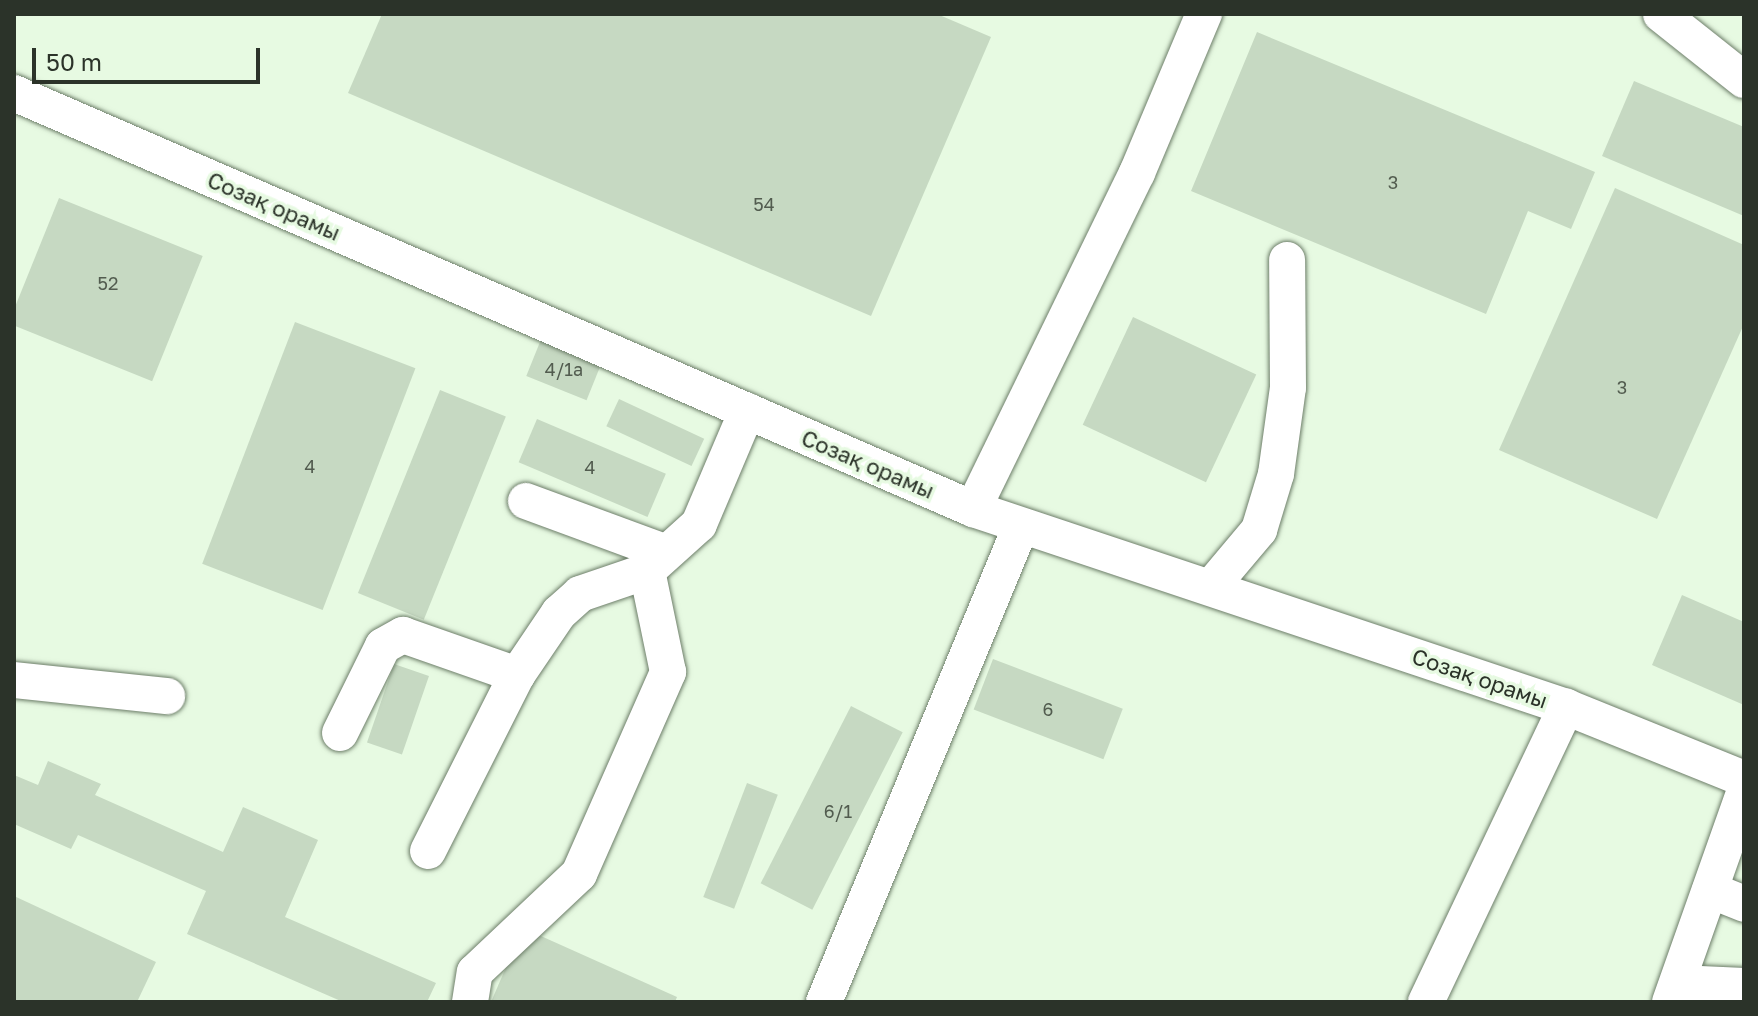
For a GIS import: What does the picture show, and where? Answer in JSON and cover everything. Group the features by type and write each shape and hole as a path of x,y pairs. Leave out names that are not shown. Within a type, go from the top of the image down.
{"lane":[{"path":"973,509 1137,173 1204,14"},
{"path":"1661,14 1744,80"},
{"name":"Созақ орамы","path":"14,93 973,509 1566,707 1744,779"},
{"path":"1211,587 1259,530 1276,474 1288,388 1287,260"},
{"path":"428,851 517,675 580,594 654,561 699,524 747,411"},
{"path":"526,501 654,561"},
{"path":"824,1002 1021,526"},
{"path":"470,1002 475,972 579,874 668,672 654,561"},
{"path":"340,733 383,646 403,635 517,675"},
{"path":"14,680 167,696"},
{"path":"1426,1002 1566,707"},
{"path":"1744,793 1674,992 1744,986"},
{"path":"1710,890 1744,904"}],"building":[{"path":"382,14 937,14 991,37 871,316 348,93"},
{"path":"1257,32 1595,172 1571,229 1528,211 1486,314 1191,191"},
{"path":"1634,81 1744,127 1744,216 1602,156"},
{"path":"1615,188 1744,245 1744,324 1657,519 1499,450"},
{"path":"59,198 203,256 152,381 14,325 14,309"},
{"path":"1133,317 1256,374 1206,482 1083,425"},
{"path":"295,322 415,368 323,610 202,564"},
{"path":"542,337 602,361 587,400 526,376"},
{"path":"440,390 506,417 424,620 358,593"},
{"path":"619,399 704,439 692,466 606,426"},
{"path":"537,419 666,474 648,517 519,462"},
{"path":"1682,595 1744,622 1744,705 1652,665"},
{"path":"993,659 1123,709 1103,759 974,709"},
{"path":"394,664 429,676 402,755 367,742"},
{"path":"851,706 903,732 812,910 761,883"},
{"path":"48,761 101,784 95,795 223,852 243,807 318,840 285,917 436,983 427,1002 343,1002 187,934 206,891 78,835 71,849 14,824 14,775 38,785"},
{"path":"747,783 778,795 734,909 703,897"},
{"path":"14,896 156,962 137,1002 14,1002"},
{"path":"523,928 677,997 675,1002 491,1002"}]}
